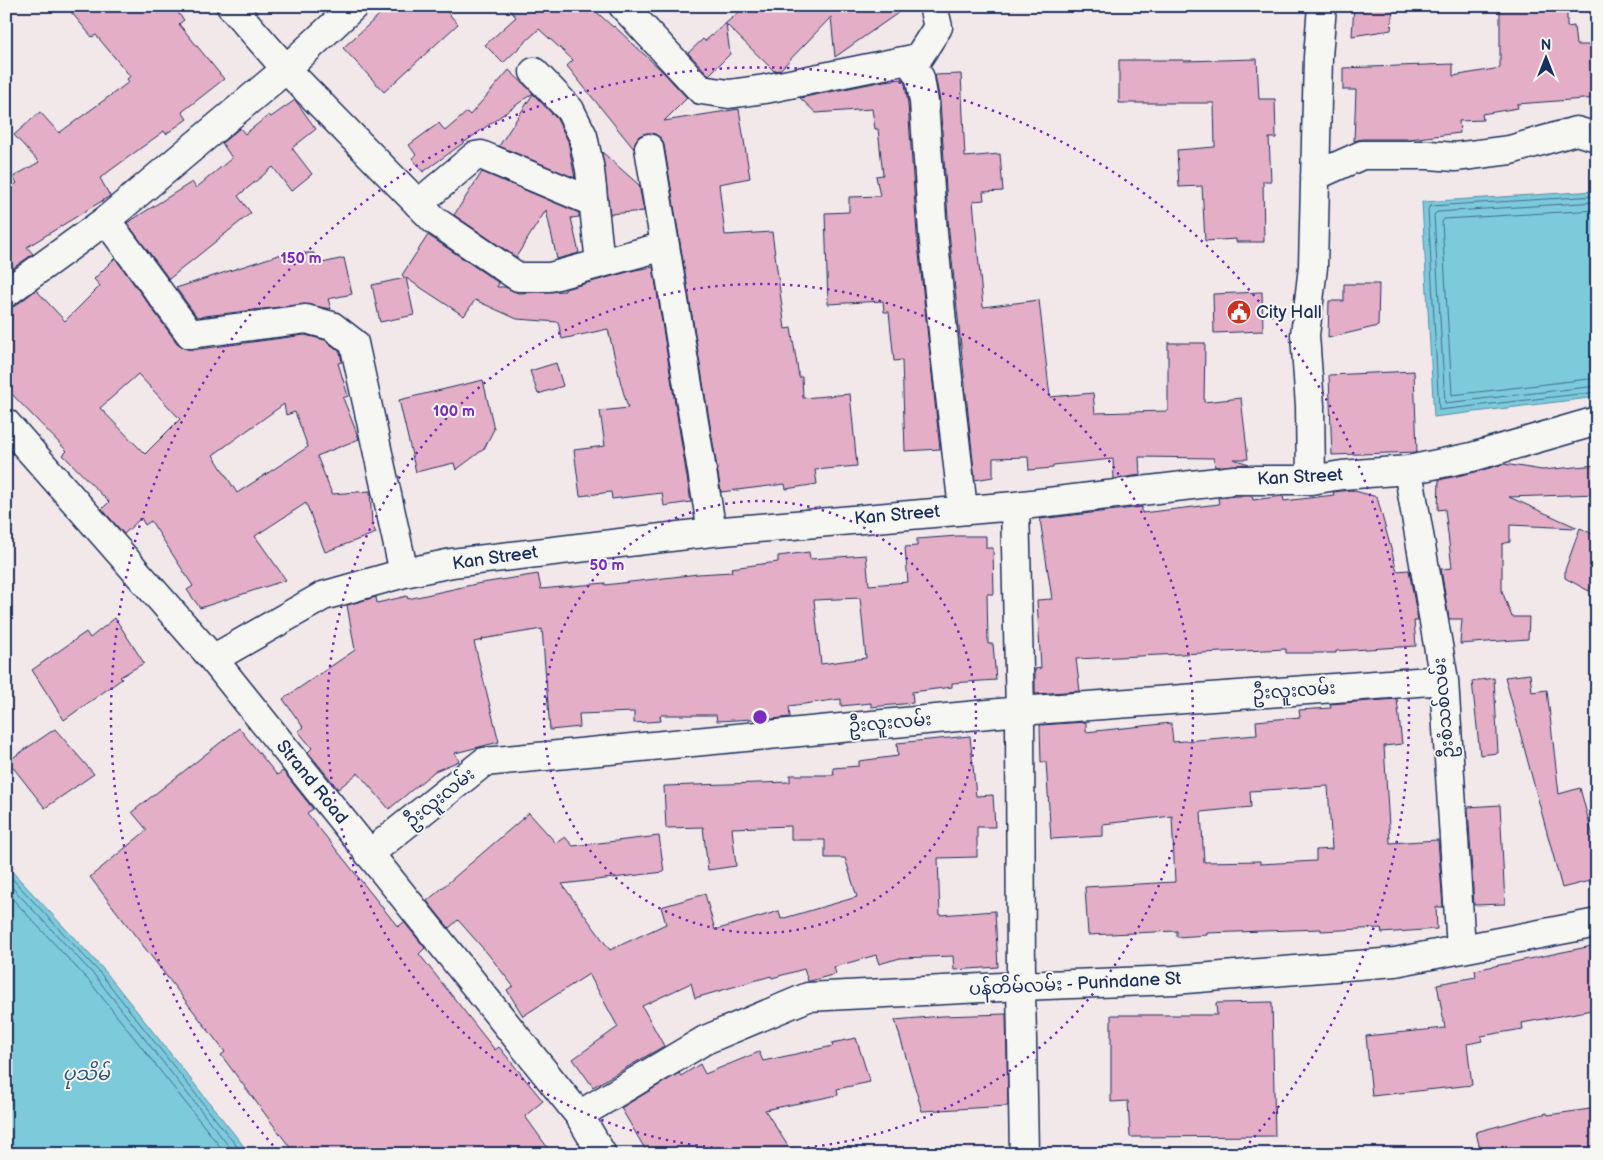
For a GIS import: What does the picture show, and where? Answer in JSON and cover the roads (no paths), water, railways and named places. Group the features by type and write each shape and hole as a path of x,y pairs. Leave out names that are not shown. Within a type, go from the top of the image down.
{"street":[{"path":"230,6 286,69 434,220 518,277 550,276 665,246"},
{"path":"6,293 106,220 286,69 354,6"},
{"path":"623,6 701,90 729,94 765,89 918,58 938,27 933,6"},
{"path":"1312,480 1306,336 1313,268 1318,57 1322,6"},
{"path":"909,60 920,78 924,102 935,253 963,509"},
{"path":"534,72 570,110 583,136 600,263"},
{"path":"1315,176 1362,155 1454,157 1510,150 1576,131 1597,137"},
{"path":"649,148 712,532"},
{"path":"418,204 475,156 481,155 593,202"},
{"path":"106,220 190,334 306,319 332,326 354,343 404,573"},
{"name":"Kan Street","path":"213,659 323,596 404,573 452,563 712,532 1015,506 1234,480 1312,480 1408,470 1472,457 1597,421"},
{"name":"Strand Road","path":"6,423 213,659 579,1115 602,1154"},
{"name":"ဦးစံသစ်လမ်း","path":"1408,470 1444,680 1461,949"},
{"path":"1015,506 1020,711 1024,1154"},
{"name":"ဦးလူးလမ်း","path":"369,854 484,762 1020,711 1444,680"},
{"name":"ပန်တိမ်လမ်း - Punndane St","path":"579,1115 705,1040 808,997 1174,980 1394,962 1597,923"}],"water":[{"path":"1596,191 1597,397 1434,417 1422,202"},
{"name":"ပုသိမ်","path":"6,865 104,970 250,1154 6,1154"}],"place":[{"name":"City Hall","path":"1239,312"}]}
